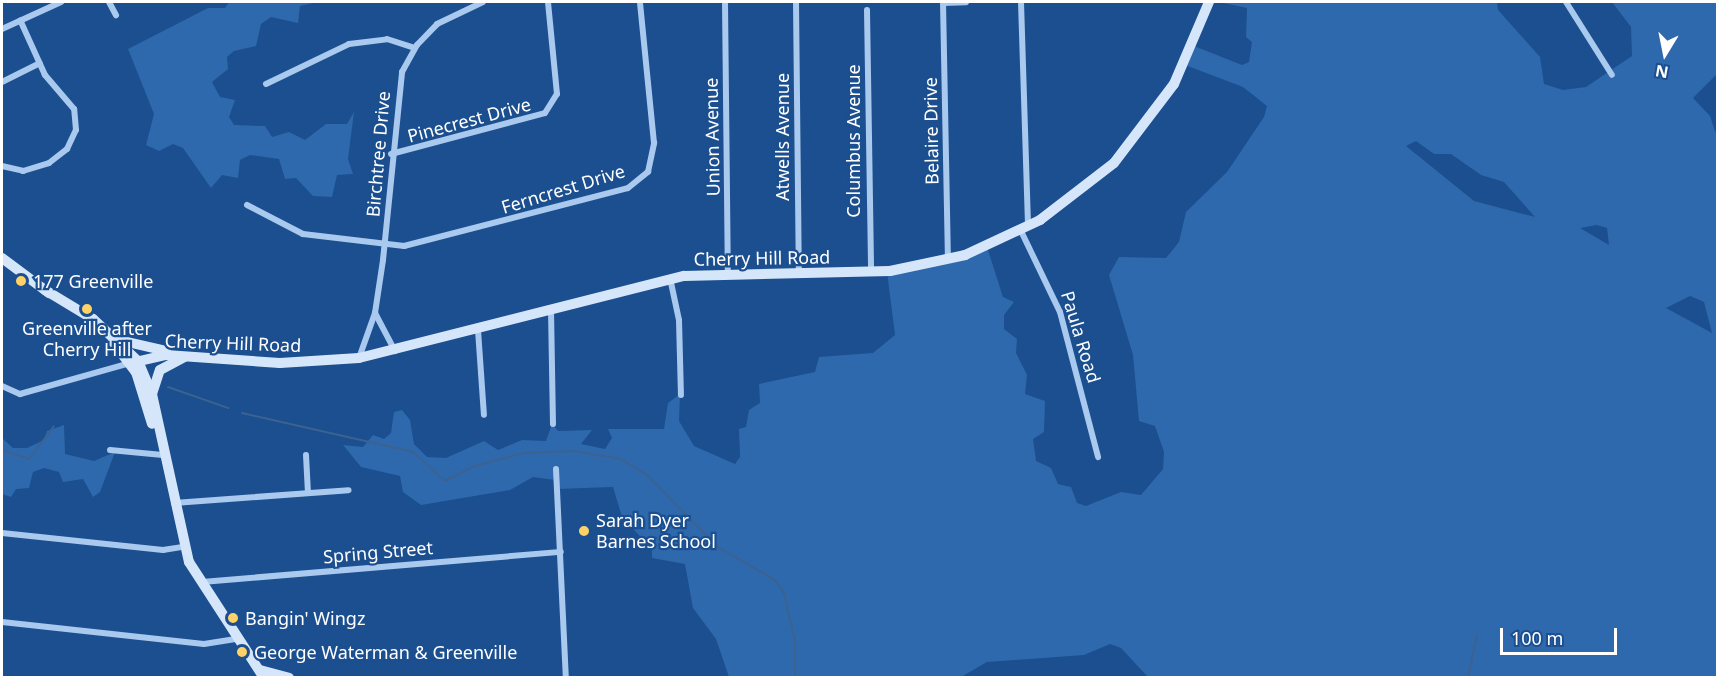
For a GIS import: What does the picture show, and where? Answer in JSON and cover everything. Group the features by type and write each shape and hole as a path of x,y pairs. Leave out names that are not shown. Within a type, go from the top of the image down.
{"main road":[{"name":"Cherry Hill Road","path":"134,362 185,357 214,360 359,358 396,352 670,278 728,271 871,272 948,260 1024,229 1097,179 1135,140 1174,84 1209,2"},
{"path":"2,258 106,336 134,362 163,455"},
{"path":"45,290 120,340 214,360"},
{"path":"120,340 152,394 183,547 198,582 262,674 289,678"},
{"path":"152,394 158,372 185,357"}],"street":[{"path":"2,29 60,2"},
{"path":"109,2 116,15"},
{"name":"Birchtree Drive","path":"359,358 375,313 384,244 398,85 414,48 437,24 483,2"},
{"name":"Pinecrest Drive","path":"391,153 545,113 557,94 548,2"},
{"name":"Ferncrest Drive","path":"247,205 303,234 384,244 439,241 628,188 644,177 654,143 640,2"},
{"name":"Union Avenue","path":"725,2 728,271"},
{"name":"Atwells Avenue","path":"796,2 799,272"},
{"path":"943,2 966,2"},
{"name":"Belaire Drive","path":"943,2 948,260"},
{"path":"1021,2 1024,229"},
{"path":"1566,2 1612,75"},
{"name":"Columbus Avenue","path":"867,10 871,272"},
{"path":"2,166 22,171 49,163 75,136 74,109 40,63 20,20"},
{"path":"266,84 349,44 387,39 414,48"},
{"path":"2,82 40,63"},
{"name":"Paula Road","path":"1024,229 1057,303 1098,456"},
{"path":"670,278 679,320 681,395"},
{"path":"552,310 553,424"},
{"path":"375,313 396,352"},
{"path":"478,330 484,415"},
{"path":"2,386 20,394 134,362"},
{"path":"110,450 163,455"},
{"path":"306,455 308,492"},
{"path":"556,469 566,678"},
{"path":"173,503 349,490"},
{"path":"2,533 163,550 183,547"},
{"name":"Spring Street","path":"198,582 561,552"},
{"path":"2,621 204,644 236,639"}],"shaded area":[{"path":"229,2 318,2 300,6 298,23 271,17 261,24 256,46 234,51 227,57 228,69 212,82 220,97 235,100 229,117 234,125 265,126 272,137 289,132 305,140 326,124 347,124 354,112 348,159 353,174 337,175 332,197 313,196 296,178 285,179 279,159 250,155 240,160 238,178 222,175 211,188 183,148 173,144 159,151 146,145 154,114 128,49 208,8 225,8"},
{"path":"1219,2 1497,2 1498,10 1540,57 1544,84 1563,90 1586,87 1632,56 1631,27 1612,2 1717,2 1717,74 1693,98 1710,116 1718,140 1717,677 1148,677 1121,648 1110,644 1084,655 987,662 961,677 729,677 716,639 693,608 685,564 652,558 652,549 622,517 613,487 557,489 555,480 533,477 510,490 421,505 403,492 400,476 361,467 343,445 363,447 373,435 384,439 391,433 394,412 402,410 410,420 414,444 427,457 446,458 484,441 498,450 522,440 546,441 552,424 558,431 592,430 581,444 605,449 612,438 608,429 664,429 668,403 680,394 679,421 694,446 735,464 740,457 739,429 746,427 749,410 760,403 759,384 815,372 819,357 873,353 895,335 887,272 987,247 1003,297 1014,302 1004,315 1004,329 1017,339 1016,353 1027,375 1025,394 1045,401 1044,432 1033,439 1036,461 1051,468 1058,484 1071,487 1077,503 1086,506 1121,492 1141,495 1163,469 1164,452 1155,426 1139,421 1133,355 1109,275 1119,257 1166,258 1179,242 1186,212 1227,172 1264,117 1267,106 1243,87 1185,65 1194,46 1242,65 1249,62 1252,42 1246,37 1247,8","holes":["1416,141 1434,154 1451,154 1481,175 1504,182 1535,217 1474,201 1406,146","1597,225 1607,228 1609,245 1580,228","1690,296 1704,302 1712,333 1666,308"]},
{"path":"64,425 65,454 94,461 115,452 100,492 93,497 83,479 63,482 59,472 44,468 33,472 29,488 16,489 11,497 2,494 2,438 13,448 27,448 44,440 47,431"}],"waterway":[{"path":"168,387 228,408"},
{"path":"242,413 413,452 445,481 475,466 524,453 574,451 621,459 647,475 718,547 775,580 784,593 795,641 795,678"},
{"path":"2,450 29,459 54,426"},
{"path":"1468,678 1477,635"}],"place":[{"name":"177 Greenville","path":"21,281"},
{"name":"Greenville after Cherry Hill","path":"87,309"},
{"name":"Sarah Dyer Barnes School","path":"584,531"},
{"name":"Bangin' Wingz","path":"233,618"},
{"name":"George Waterman & Greenville","path":"242,652"}]}
